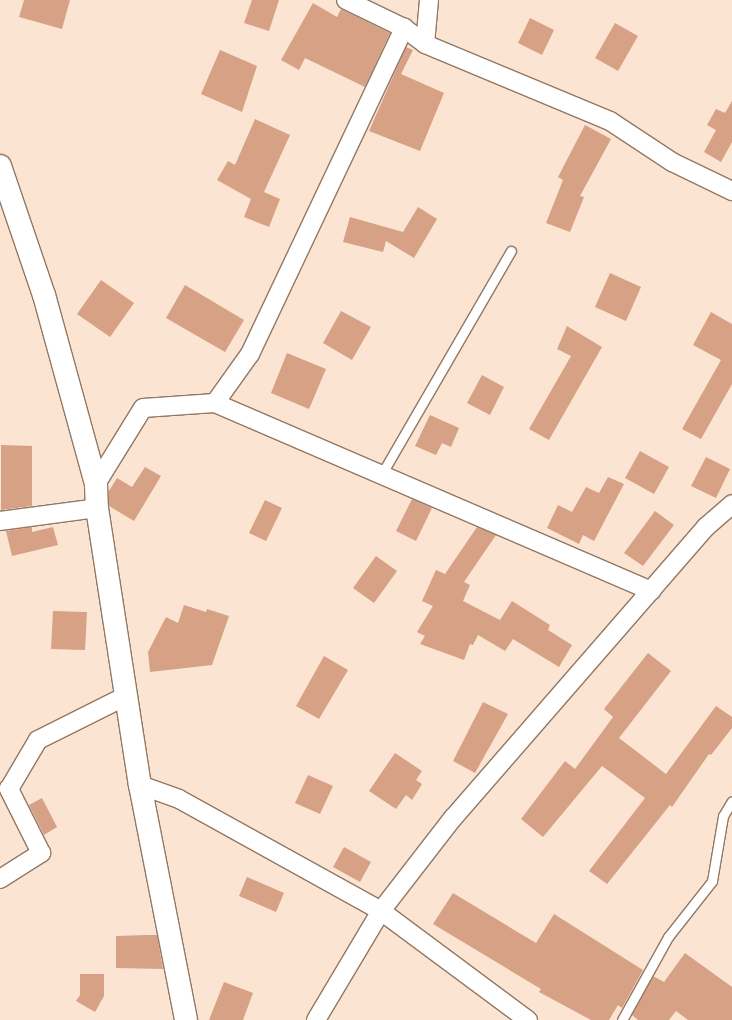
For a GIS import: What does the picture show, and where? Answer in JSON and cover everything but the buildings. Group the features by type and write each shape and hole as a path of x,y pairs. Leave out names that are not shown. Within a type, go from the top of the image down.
{"street":[{"path":"346,0 404,28 425,44 610,121 672,162 732,191"},
{"path":"425,44 429,0"},
{"path":"215,403 250,354 404,28"},
{"path":"0,166 44,295 96,484 97,508 140,785 186,1020"},
{"path":"96,484 143,408 215,403 651,591"},
{"path":"316,1020 381,911 453,818 706,527 732,504"},
{"path":"0,521 97,508"},
{"path":"0,879 41,853 8,789 38,740 126,696"},
{"path":"140,785 179,799 381,911 528,1020"}],"lane":[{"path":"382,475 511,251"},
{"path":"622,1020 668,937 712,881 723,816 732,801"}]}
